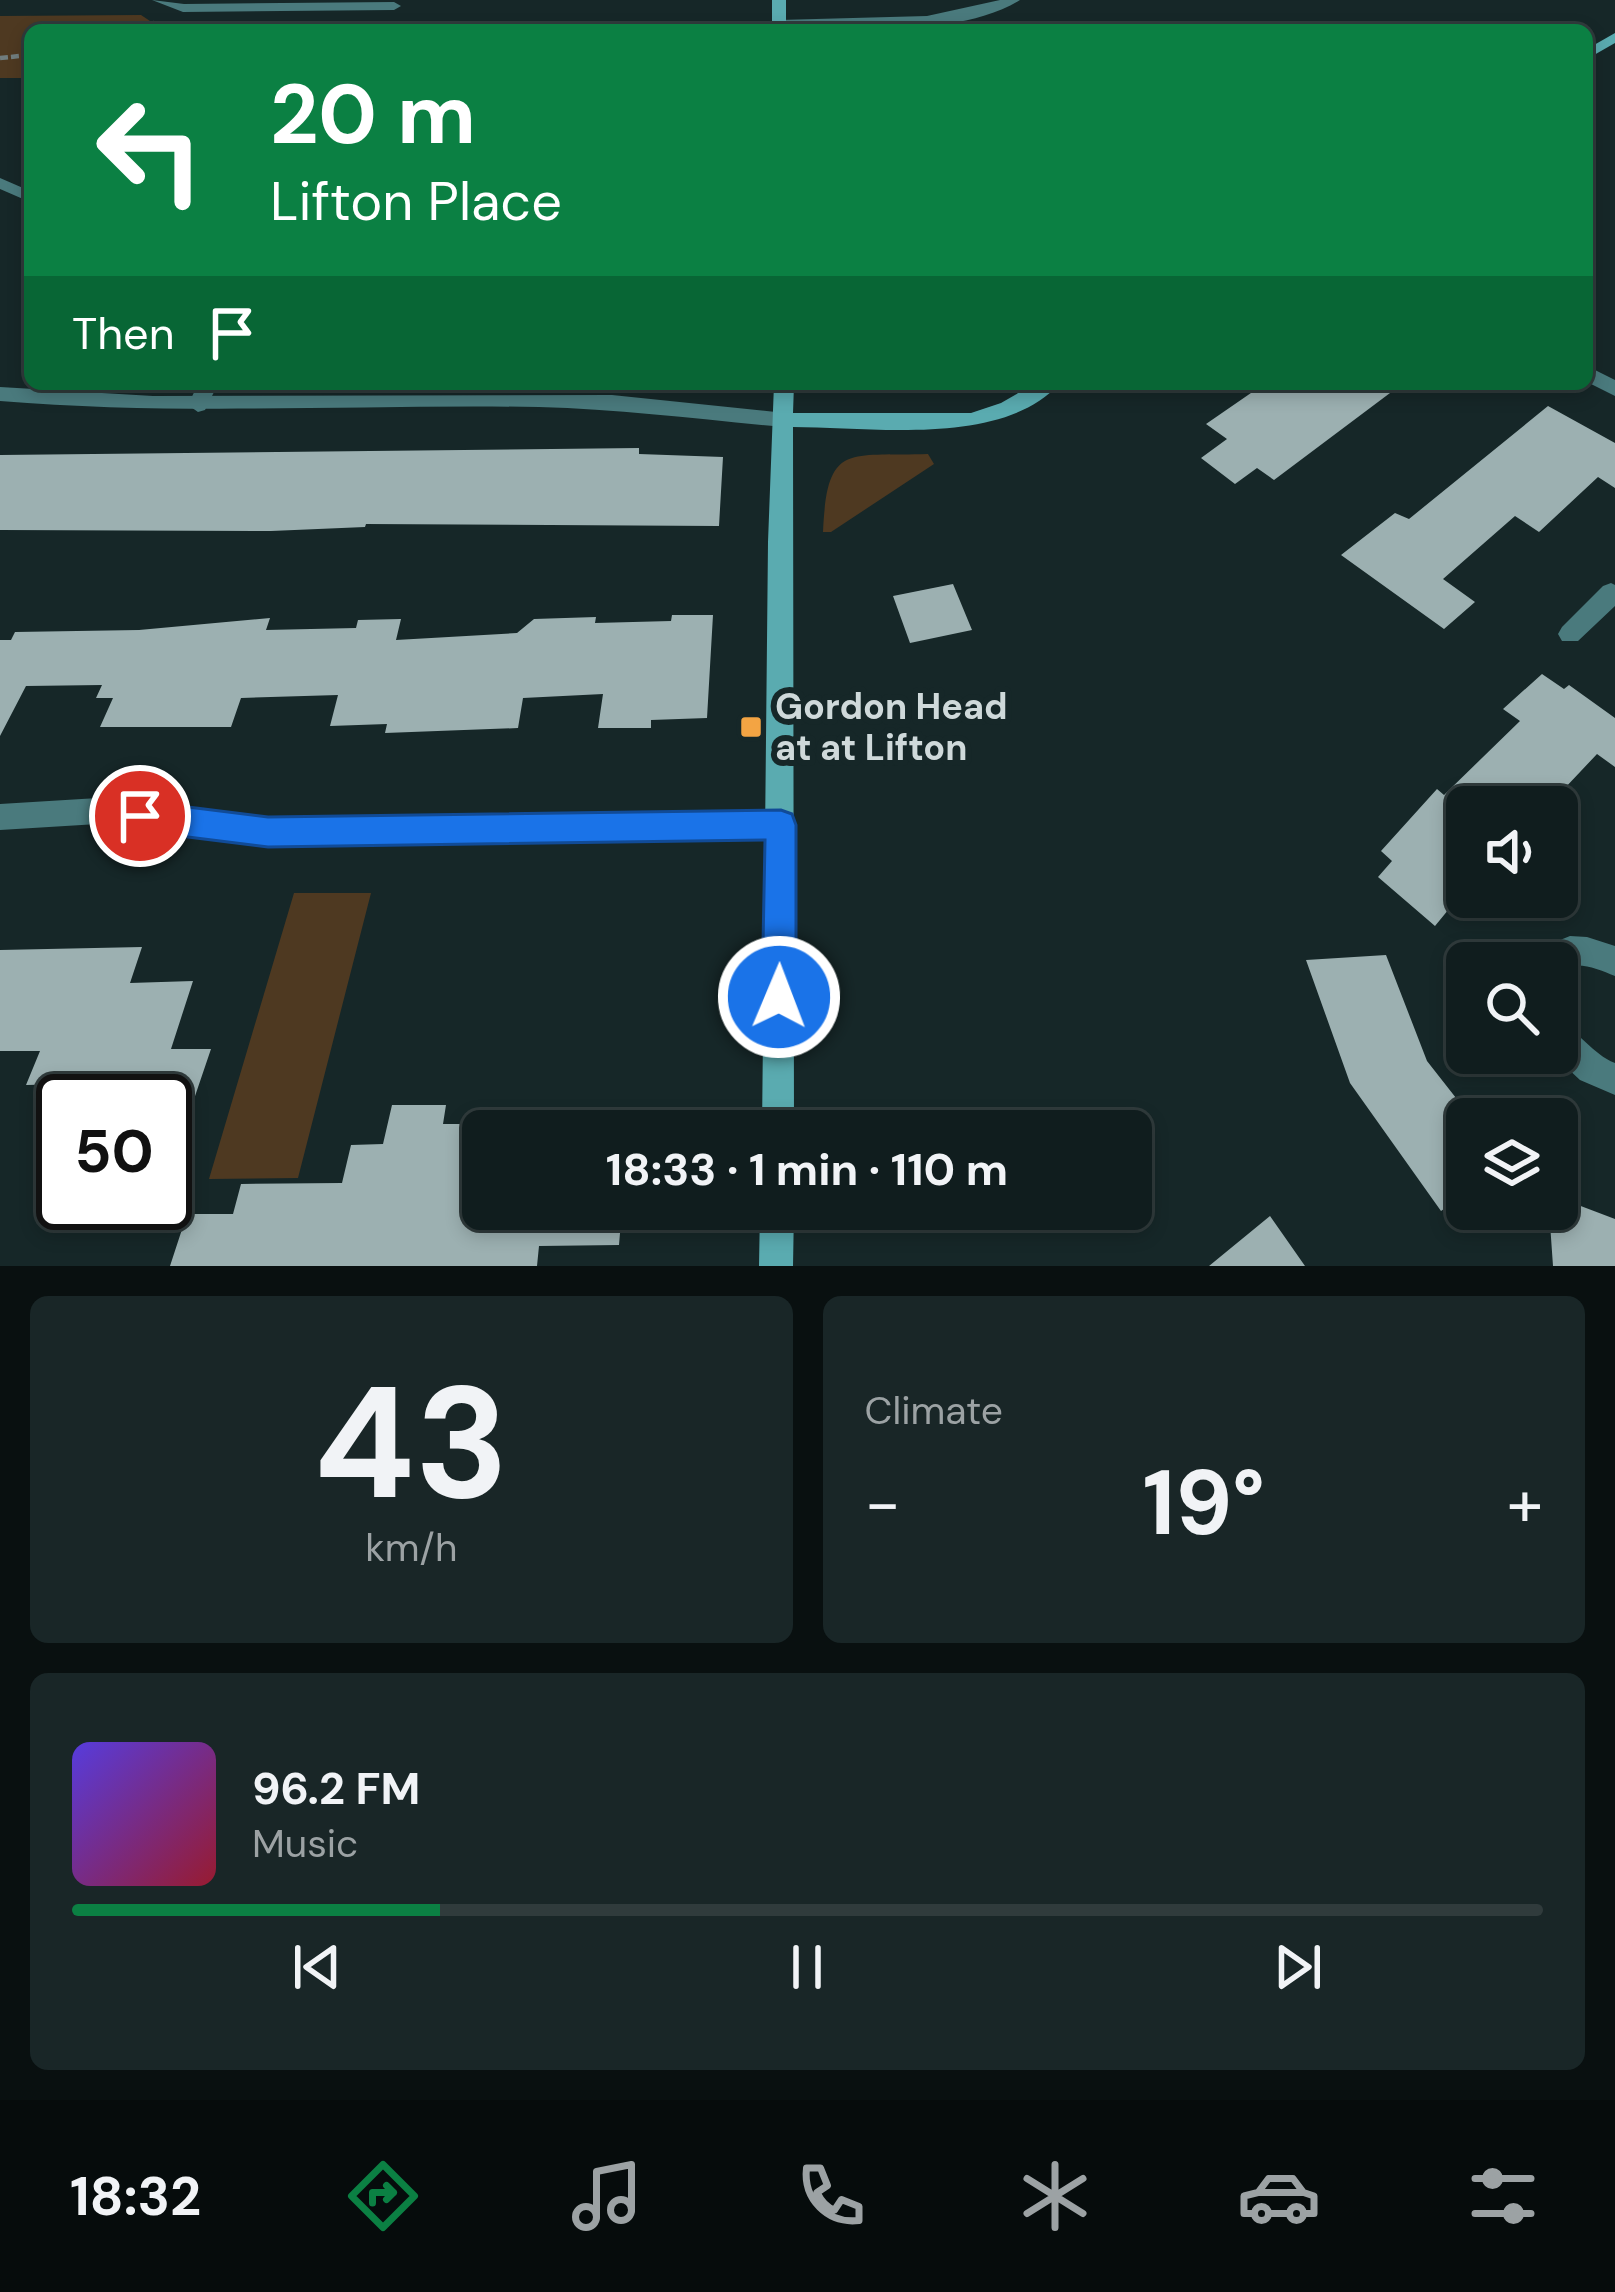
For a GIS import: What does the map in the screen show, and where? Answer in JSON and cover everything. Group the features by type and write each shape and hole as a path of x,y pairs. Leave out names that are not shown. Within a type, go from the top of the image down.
{"main road":[{"path":"778,1110 779,542 784,390"},
{"path":"785,420 971,420 1008,408 1039,390"},
{"path":"776,1266 777,1230"}],"street":[{"path":"158,0 182,8 394,6"},
{"path":"853,24 956,18 1013,0"},
{"path":"198,405 205,390"},
{"path":"0,394 76,402 198,405 611,402 785,420"},
{"path":"1570,634 1611,593 1615,596"},
{"path":"0,817 98,811 268,832 781,825"},
{"path":"1578,949 1615,961"},
{"path":"1578,1057 1591,1069 1615,1079"}],"shaded area":[{"path":"141,15 150,21 194,21 24,24 24,78 0,78 0,16"},
{"path":"928,454 934,464 831,532 823,532 830,482 847,460"},
{"path":"294,893 371,893 298,1178 209,1179"}],"building":[{"path":"1255,390 1394,390 1274,480 1257,468 1235,484 1201,458 1227,439 1206,424"},
{"path":"1548,406 1615,443 1615,488 1598,477 1539,532 1515,516 1443,579 1475,602 1444,629 1341,555 1395,513 1409,519"},
{"path":"639,448 639,454 723,457 719,526 366,524 271,531 0,530 0,455"},
{"path":"953,584 972,630 910,643 893,596"},
{"path":"672,615 713,615 707,718 651,720 651,728 598,728 603,694 523,698 518,728 385,733 387,724 330,726 338,695 241,698 231,727 100,727 113,698 96,698 102,685 26,686 0,736 0,640 11,640 15,632 139,630 270,618 266,630 356,628 358,620 401,619 396,640 517,633 534,619 671,621"},
{"path":"1542,674 1564,689 1569,685 1615,718 1615,767 1597,754 1567,786 1453,786 1520,721 1503,709"},
{"path":"1437,789 1444,795 1446,913 1435,926 1378,877 1392,861 1381,851"},
{"path":"142,947 130,983 193,981 171,1049 211,1049 193,1102 192,1074 36,1074 36,1085 26,1085 40,1051 0,1051 0,950"},
{"path":"1386,955 1427,1061 1456,1098 1446,1098 1446,1208 1441,1211 1350,1083 1306,960"},
{"path":"392,1105 446,1105 443,1124 462,1124 462,1230 620,1230 619,1245 539,1246 537,1266 170,1266 182,1230 192,1230 192,1214 233,1214 241,1184 342,1183 351,1145 383,1144"},
{"path":"1578,1205 1615,1219 1615,1266 1553,1266 1550,1230 1578,1230"},
{"path":"1270,1216 1305,1266 1209,1266"}],"place":[{"name":"Gordon Head at at Lifton","path":"751,727"}],"route":[{"path":"140,816 268,832 781,825 779,997"}]}
